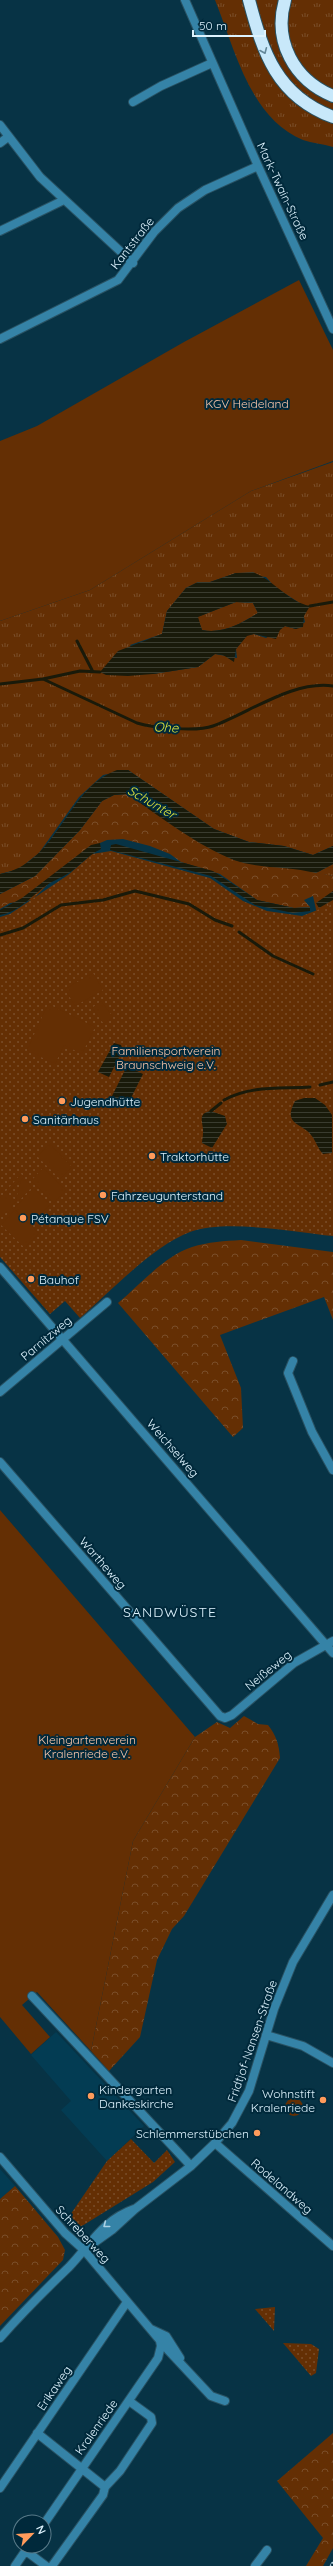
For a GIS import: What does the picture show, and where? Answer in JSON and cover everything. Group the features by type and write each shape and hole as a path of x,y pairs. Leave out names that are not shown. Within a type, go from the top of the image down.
{"highway":[{"path":"250,0 261,43 280,79 308,105 333,117"},
{"path":"284,0 282,33 288,56 306,80 333,96"}],"street":[{"name":"Mark-Twain-Straße","path":"185,0 258,166 333,329"},
{"path":"133,102 161,86 212,63"},
{"path":"0,125 8,138 40,177 133,263"},
{"path":"0,143 8,138"},
{"name":"Kantstraße","path":"0,339 113,283 122,277 154,232 188,200 258,166"},
{"path":"0,231 64,200"},
{"name":"Weichselweg","path":"0,1267 330,1643"},
{"name":"Parnitzweg","path":"0,1392 107,1302"},
{"path":"292,1361 288,1373 312,1432 333,1470"},
{"name":"Wartheweg","path":"0,1462 220,1716"},
{"path":"330,1643 333,1653"},
{"name":"Neißeweg","path":"220,1716 232,1715 294,1663 317,1648 330,1643"},
{"name":"Fridtjof-Nansen-Straße","path":"0,2338 84,2250 112,2230 135,2209 191,2166 215,2144 232,2123 244,2102 279,1995 293,1962 333,1895"},
{"path":"32,1996 191,2166"},
{"path":"266,2035 303,2046 333,2063"},
{"name":"Rodelandweg","path":"215,2144 333,2246"},
{"name":"Schreberweg","path":"0,2157 65,2233 84,2250 159,2340 183,2364 211,2396 225,2401"},
{"name":"Erikaweg","path":"0,2488 127,2302"},
{"name":"Schreberweg","path":"148,2327 166,2336 174,2345 183,2364"},
{"name":"Kralenriede","path":"51,2514 158,2358 161,2346 159,2340"},
{"name":"Kralenriede","path":"52,2566 103,2495 105,2487 120,2471 152,2423 151,2416 129,2401"},
{"path":"37,2433 83,2468"},
{"name":"Kralenriede","path":"83,2468 105,2487"},
{"path":"255,2566 267,2550"},
{"path":"15,2566 23,2554"},
{"path":"33,2554 46,2566"}],"shaded area":[{"name":"Kindergarten Dankeskirche","path":"56,2032 144,2126 107,2161 61,2110 71,2101 31,2055"},
{"path":"0,2169 15,2186 0,2199"}],"green space":[{"path":"215,0 333,0 333,147 303,140 285,129 269,115 257,99 246,80"},
{"name":"KGV Heideland","path":"299,280 333,350 333,461 251,491 90,590 0,621 0,441 37,426 184,342"},
{"path":"333,462 333,846 313,855 284,846 249,842 214,829 128,770 103,775 79,797 39,853 19,869 0,874 0,621 90,590 251,491","holes":["236,573 266,577 275,587 301,604 305,622 296,629 285,626 266,638 254,634 247,635 236,649 237,658 215,654 198,667 153,674 130,645 162,634 167,611 186,588 198,582 210,582"]},
{"path":"236,602 253,603 258,613 231,627 217,631 202,630 197,617"},
{"path":"127,794 195,839 234,860 297,868 333,876 333,985 313,896 304,900 310,907 294,908 257,900 220,874 181,862 170,854 150,846 123,839 107,840 100,843 67,865 32,900 10,903 0,909 0,894 35,876 80,830 102,801 114,795"},
{"name":"Familiensportverein Braunschweig e.V.","path":"111,851 210,878 243,901 267,911 302,916 333,904 333,1236 241,1226 205,1228 190,1232 176,1238 147,1258 80,1318 65,1301 50,1314 0,1257 0,917 10,914 68,875 92,854"},
{"path":"333,864 333,876 316,873"},
{"path":"93,973 103,990 75,1006 65,989"},
{"path":"101,1001 113,1017 104,1024 92,1008"},
{"path":"48,1004 95,1027 82,1054 64,1045 55,1064 27,1050"},
{"path":"50,1144 72,1167 60,1179 37,1156"},
{"path":"43,1168 66,1190 54,1203 31,1181"},
{"path":"21,1174 24,1177 7,1193 16,1201 11,1207 14,1210 10,1214 7,1211 4,1215 0,1211 0,1198"},
{"path":"21,1180 26,1181 32,1187 18,1202 16,1200"},
{"path":"33,1188 50,1204 31,1225 14,1209"},
{"path":"14,1211 39,1233 25,1248 1,1225"},
{"path":"241,1240 333,1252 333,1320 324,1297 220,1335 241,1388 243,1428 233,1437 118,1303 162,1264 182,1251 204,1244"},
{"name":"Kleingartenverein Kralenriede e.V.","path":"0,1510 195,1737 133,1841 91,2051 37,1992 22,2005 50,2037 31,2054 0,2017"},
{"path":"244,1716 258,1724 268,1725 277,1740 280,1758 184,1916 172,1929 157,1960 140,2037 109,2071 91,2051 133,1841 195,1737 217,1722 230,1728"},
{"path":"294,2098 300,2101 303,2107 300,2113 294,2116 288,2113 285,2107 288,2101"},
{"path":"131,2139 154,2163 167,2150 175,2162 153,2182 82,2226 75,2227 66,2221 107,2161"},
{"path":"15,2186 58,2237 65,2250 63,2260 0,2326 0,2199"},
{"path":"275,2307 274,2331 255,2309"},
{"path":"283,2343 311,2344 319,2349 316,2373 311,2376"},
{"path":"333,2433 333,2548 323,2566 306,2566 323,2538 277,2481"}],"water":[{"path":"253,572 268,580 294,600 310,606 304,616 303,627 296,629 285,626 280,630 276,639 254,634 247,636 236,649 234,662 223,655 215,654 198,667 153,674 128,676 106,675 100,672 118,651 162,634 167,611 186,588 198,582 210,582 236,573","holes":["236,602 253,603 258,613 245,621 217,631 202,630 198,617"]},
{"name":"Schunter","path":"117,770 128,770 214,829 249,842 284,846 313,855 333,846 333,864 316,873 295,869 254,865 234,860 192,839 127,794 114,795 102,801 80,830 35,876 0,894 0,874 20,867 35,856 49,842 85,793 99,780"},
{"path":"100,843 101,849 92,854 73,870 47,885 18,908 0,915 0,910 22,898 91,845"},
{"path":"116,844 213,871 257,900 294,908 310,907 310,911 293,913 255,905 211,876 110,850 111,845"},
{"path":"333,891 333,900 319,908 316,903"},
{"path":"114,1043 121,1045 123,1050 109,1077 98,1072"},
{"path":"127,1066 143,1074 127,1106 111,1098"},
{"path":"304,1098 315,1098 325,1105 332,1115 332,1153 323,1154 311,1135 292,1119 292,1109 295,1101"},
{"path":"211,1111 225,1116 227,1124 212,1148 202,1143 202,1116 206,1112"}],"waterway":[{"path":"310,606 333,602"},
{"path":"77,641 92,670"},
{"path":"43,679 80,671 100,672"},
{"name":"Ohe","path":"0,684 43,679 137,723 164,728 186,729 197,729 213,726 272,699 302,688 318,685 333,686"},
{"path":"0,935 23,928 61,905 103,900 135,891 189,904 215,920 232,926"},
{"path":"239,932 273,956 313,974"},
{"path":"320,1085 333,1082"},
{"path":"224,1100 235,1095 256,1090 310,1087"},
{"path":"211,1111 221,1103"}],"place":[{"name":"Jugendhütte","path":"62,1101"},
{"name":"Sanitärhaus","path":"25,1119"},
{"name":"Traktorhütte","path":"152,1156"},
{"name":"Fahrzeugunterstand","path":"103,1195"},
{"name":"Pétanque FSV","path":"23,1218"},
{"name":"Bauhof","path":"31,1279"},
{"name":"Kindergarten Dankeskirche","path":"91,2096"},
{"name":"Wohnstift Kralenriede","path":"323,2100"},
{"name":"Schlemmerstübchen","path":"257,2133"}],"district":[{"name":"SANDWÜSTE","path":"170,1612"}]}
